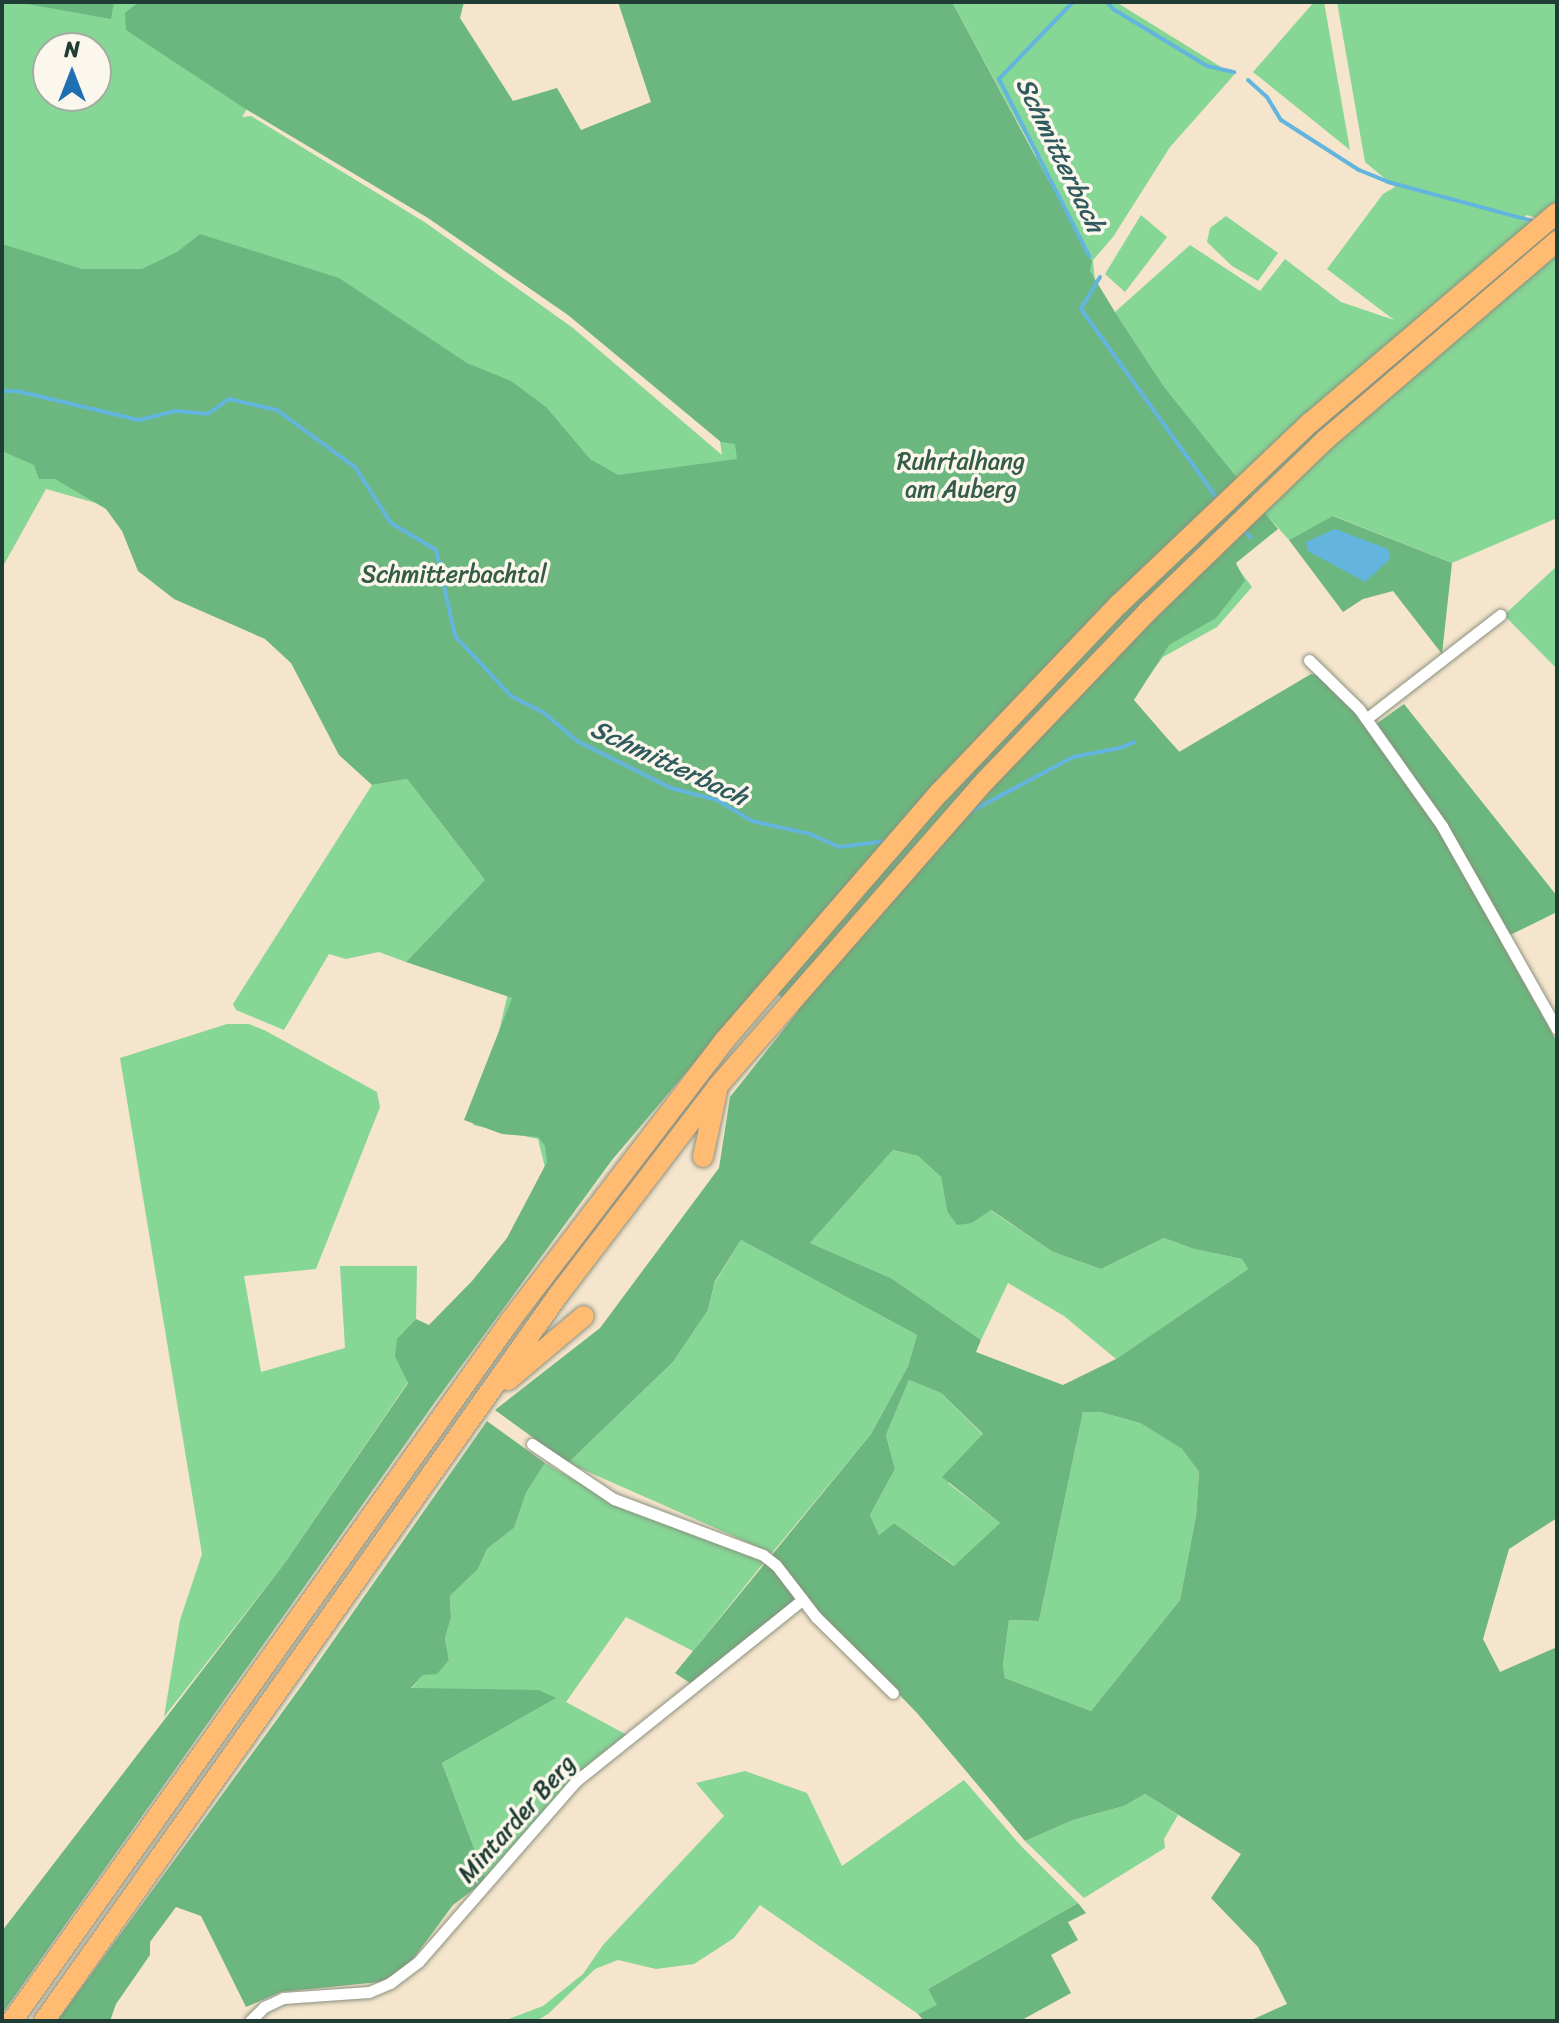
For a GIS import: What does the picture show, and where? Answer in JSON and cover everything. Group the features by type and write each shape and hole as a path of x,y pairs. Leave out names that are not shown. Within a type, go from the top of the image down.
{"highway":[{"path":"12,2021 510,1321 675,1104 770,989 940,792 1129,594 1332,403 1557,213"},
{"path":"44,2021 483,1401 616,1218 717,1087 986,780 1148,611 1347,420 1557,241"},
{"path":"703,1157 717,1087"},
{"path":"483,1401 584,1316"}],"street":[{"path":"1366,719 1500,615"},
{"path":"1309,660 1332,679 1366,719 1454,844 1557,1029"},
{"path":"532,1444 614,1499 763,1555 776,1565 802,1600 893,1693"},
{"name":"Mintarder Berg","path":"250,2021 264,2007 283,1998 369,1992 390,1983 419,1961 576,1781 802,1600"}],"green space":[{"path":"2,2 448,2 282,50 242,117 251,116 426,223 573,328 722,455 708,356 1036,156 952,2 1116,2 1234,75 1170,147 1113,237 1093,260 1095,282 1158,378 1115,312 1190,245 1260,291 1285,259 1341,302 1394,320 1327,269 1383,194 1395,187 1365,162 1337,2 1557,2 1557,224 1527,215 1521,220 1557,233 1557,518 1452,563 1334,516 1289,540 1255,502 1234,563 1252,587 1217,627 1163,657 1131,701 1180,752 1146,779 829,898 549,1184 538,1139 473,1125 492,1061 528,908 480,886 406,962 379,952 346,959 329,954 284,1030 236,1010 233,1004 372,785 407,779 481,875 473,849 276,632 128,512 46,489 2,568"},
{"path":"16,2 114,2 111,19"},
{"path":"139,2 464,2 460,18 513,101 557,88 581,130 651,102 618,2 952,2 1092,261 1090,271 1115,312 1164,387 1278,529 1236,563 1245,581 1216,618 1169,645 1134,700 1179,752 1311,674 1319,675 1339,691 1369,729 1404,704 1557,896 1557,912 1500,940 1557,1042 1557,1518 1509,1549 1483,1639 1500,1672 1557,1647 1557,2021 1249,2021 1287,2004 1258,1947 1211,1898 1241,1854 1145,1794 1124,1806 1073,1820 1025,1841 917,1713 803,1595 693,1685 675,1673 871,1434 908,1366 917,1335 741,1240 715,1281 708,1310 673,1362 568,1463 495,1410 600,1328 719,1168 730,1097 799,1010 762,983 612,1160 435,1402 2,2014 2,1931 284,1564 408,1383 395,1356 397,1339 416,1319 429,1325 472,1281 507,1238 547,1162 545,1146 538,1137 502,1134 464,1120 512,998 406,962 485,880 407,779 372,785 339,755 291,663 265,639 174,599 138,571 122,531 106,509 55,479 39,479 34,465 2,451 2,244 82,269 142,269 177,252 200,234 339,278 467,363 511,381 546,407 590,459 618,475 737,459 735,444 721,442 568,315 428,218 244,108 126,30 125,13","holes":["893,1150 918,1156 941,1177 947,1211 957,1225 972,1223 991,1210 1053,1252 1101,1269 1164,1238 1194,1249 1242,1259 1248,1269 1116,1359 1063,1385 976,1352 981,1340 891,1278 810,1243","909,1380 941,1393 983,1434 942,1477 1000,1523 954,1566 894,1523 879,1535 870,1515 895,1469 886,1435","1083,1412 1100,1412 1140,1423 1182,1449 1199,1472 1196,1516 1180,1600 1091,1711 1005,1678 1003,1665 1009,1620 1039,1621"]},
{"path":"1314,2 1324,2 1350,150 1253,72"},
{"path":"1141,215 1167,237 1125,292 1105,274"},
{"path":"1226,216 1278,253 1258,281 1232,266 1207,242 1210,228"},
{"path":"1333,516 1452,563 1442,654 1393,591 1363,599 1343,612 1289,540"},
{"path":"1557,566 1557,669 1504,615"},
{"path":"227,1024 249,1024 266,1031 377,1092 380,1107 316,1269 244,1276 261,1372 345,1348 340,1266 417,1266 416,1319 398,1339 408,1382 284,1564 164,1717 180,1620 202,1554 120,1058"},
{"path":"893,1150 918,1156 941,1177 947,1211 972,1223 990,1210 1053,1252 1101,1269 1164,1238 1194,1249 1242,1259 1248,1269 1116,1359 1064,1316 1008,1283 981,1340 891,1278 810,1243"},
{"path":"741,1240 917,1335 908,1366 871,1434 772,1553 568,1463 673,1362 708,1310 715,1282"},
{"path":"909,1380 941,1393 983,1435 948,1483 1000,1523 955,1566 894,1523 879,1535 870,1515 895,1469 886,1435"},
{"path":"1083,1412 1100,1412 1140,1423 1182,1449 1199,1472 1196,1516 1180,1600 1091,1711 1005,1678 1003,1665 1009,1620 1039,1621"},
{"path":"487,1421 545,1463 526,1493 514,1528 487,1549 478,1569 450,1596 451,1617 445,1639 449,1660 437,1674 423,1675 411,1688 539,1690 556,1698 442,1763 486,1880 453,1905 413,1959 395,1975 379,1982 281,1992 246,2007 201,1916 176,1907 150,1942 150,1955 116,2004 110,2021 57,2021 305,1681"},
{"path":"545,1463 612,1502 765,1561 693,1651 626,1617 566,1702 627,1735 486,1880 442,1763 555,1698 411,1689 423,1675 449,1660 445,1639 451,1617 450,1596 478,1569 487,1549 514,1528 526,1493"},
{"path":"745,1771 807,1793 842,1866 964,1780 1022,1847 1078,1903 928,1989 938,2005 918,2014 760,1905 734,1938 694,1964 656,1969 618,1960 595,1969 548,2014 536,2021 503,2021 543,2006 583,1974 603,1945 724,1816 696,1783"},
{"path":"1145,1794 1178,1815 1164,1839 1165,1848 1084,1898 1025,1841 1073,1820 1124,1806"},
{"path":"1078,1903 1086,1913 1068,1922 1078,1940 1051,1955 1071,1993 1020,2021 924,2021 918,2014 937,2005 928,1989"}],"water":[{"path":"1335,529 1388,549 1390,559 1365,582 1308,551 1306,542"}],"waterway":[{"name":"Schmitterbach","path":"1073,2 999,79 1089,256"},
{"path":"1107,2 1113,9 1207,66 1234,72"},
{"path":"1248,80 1267,97 1281,120 1359,170 1388,182 1536,222"},
{"name":"Schmitterbach","path":"1100,277 1081,309 1218,500"},
{"name":"Schmitterbach","path":"2,391 17,391 139,420 175,411 208,414 229,399 277,410 355,467 391,523 436,550 455,636 511,696 544,713 577,741 671,788 717,800 752,821 810,834 839,847 887,841"},
{"name":"Schmitterbach","path":"1242,528 1251,538"},
{"name":"Schmitterbach","path":"970,812 1073,757 1120,748 1134,742"}],"park label":[{"name":"Ruhrtalhang am Auberg","path":"961,476"},
{"name":"Schmitterbachtal","path":"454,575"}]}
